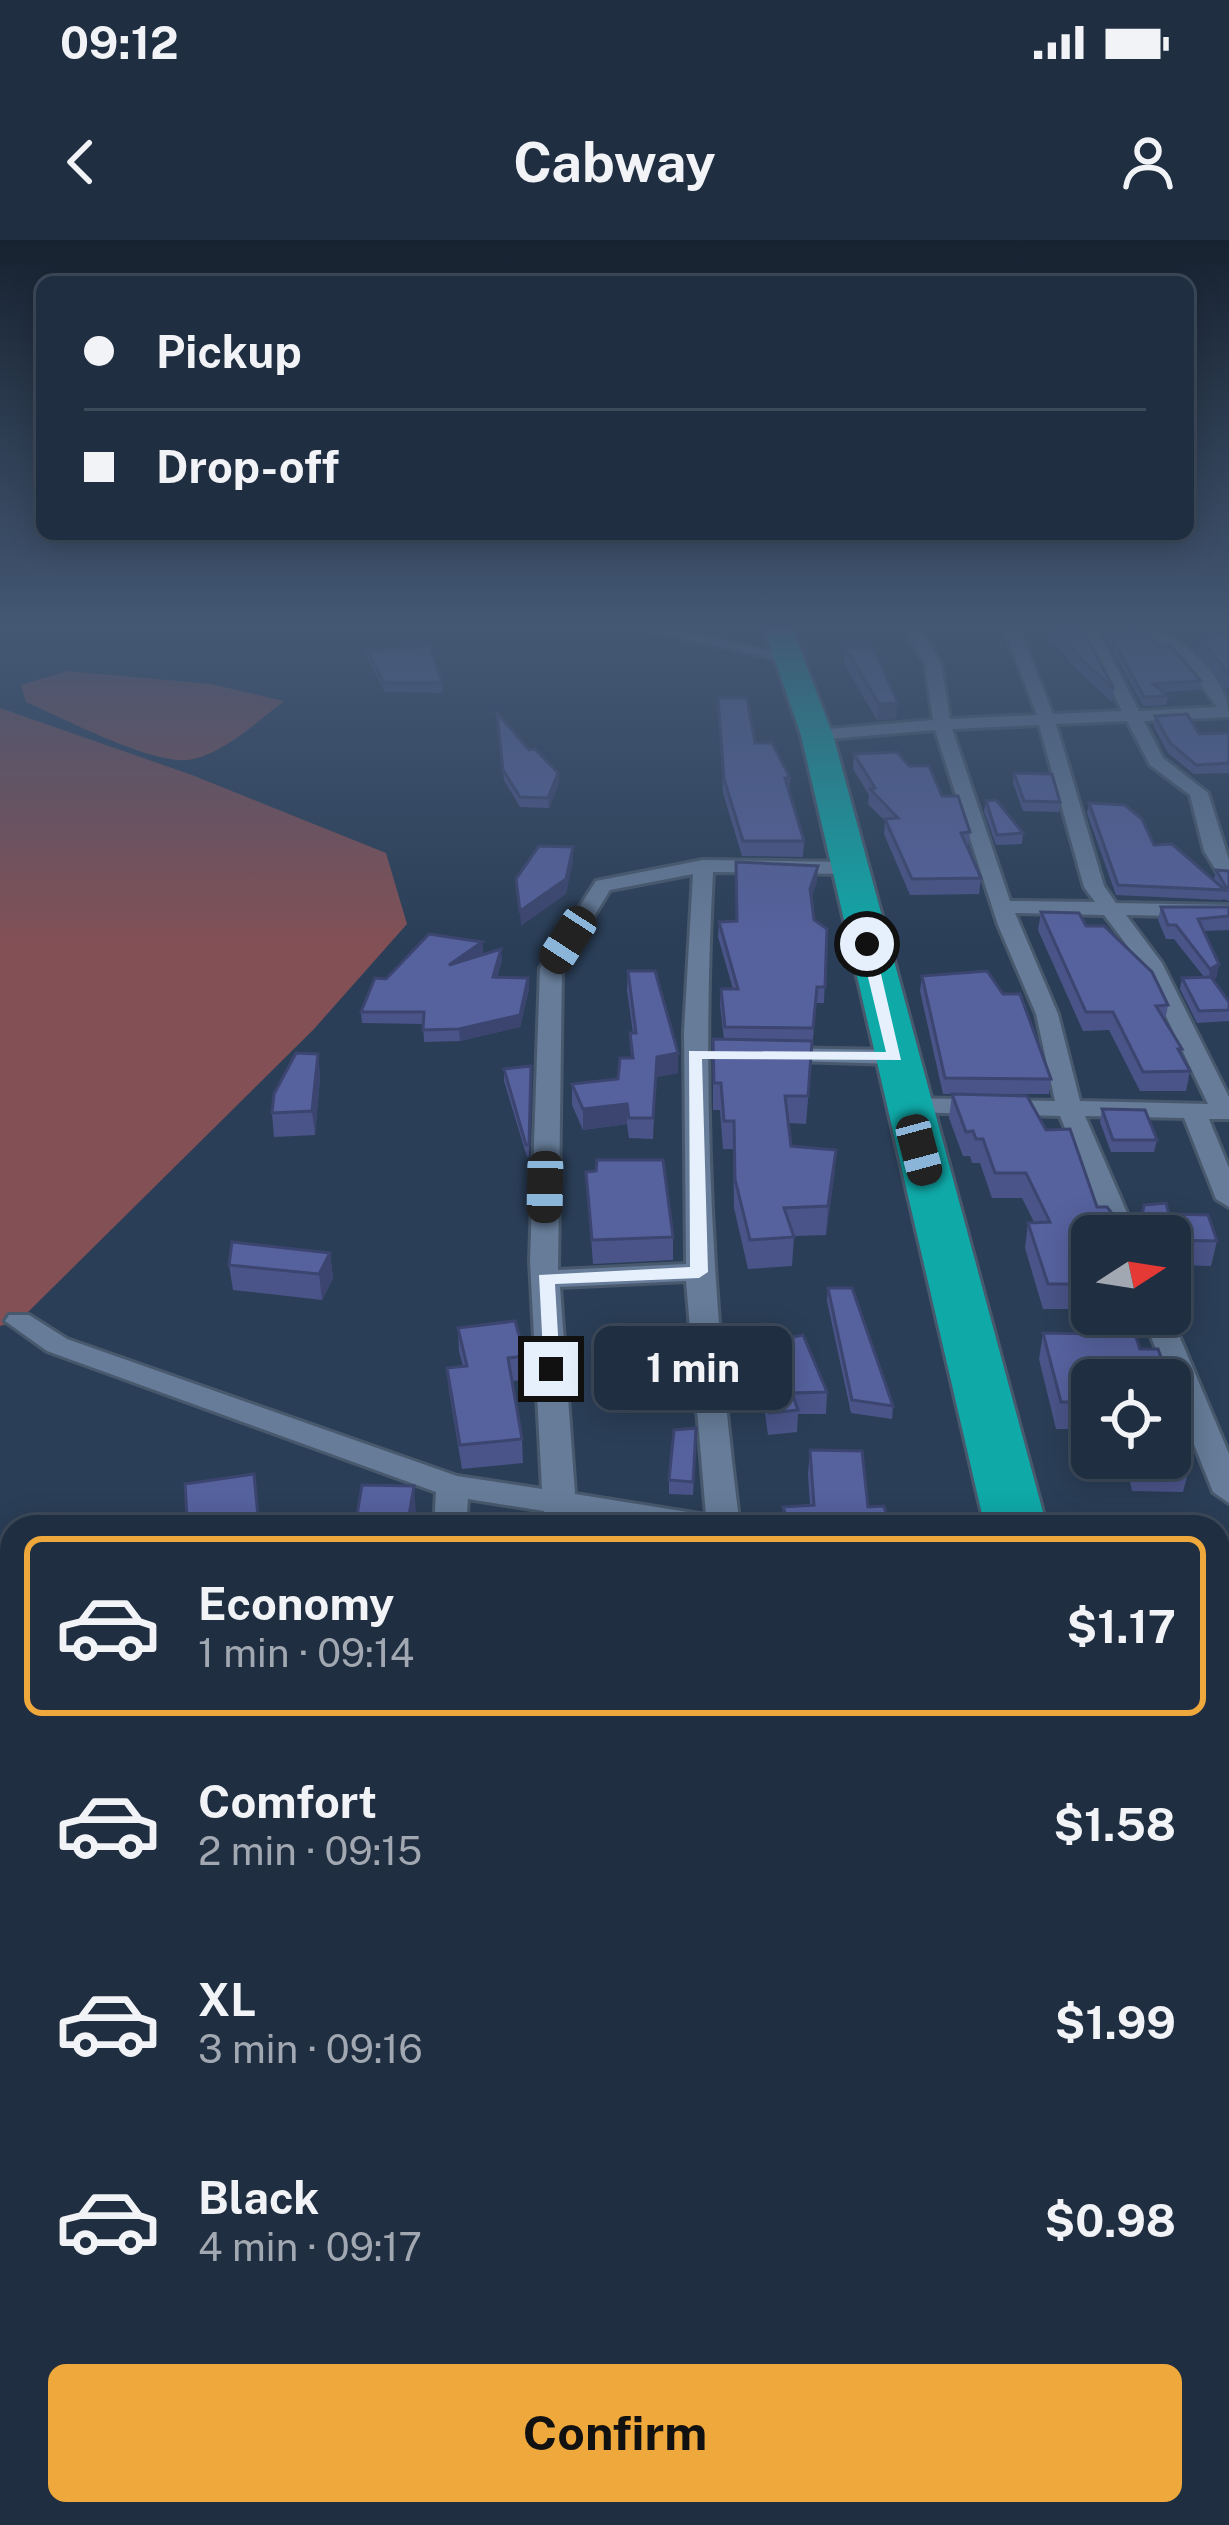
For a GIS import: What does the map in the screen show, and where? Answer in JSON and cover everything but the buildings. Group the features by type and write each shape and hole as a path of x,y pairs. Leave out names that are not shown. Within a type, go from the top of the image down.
{"highway":[{"path":"817,735 1013,1515"}],"street":[{"path":"817,735 844,733"},
{"path":"945,733 1003,907 1047,1014 1069,1108 1114,1215"},
{"path":"908,1105 1227,1112 1151,963 1094,887 1050,733"},
{"path":"1140,733 1156,761 1199,793 1214,851 1229,876"},
{"path":"704,866 716,1054 699,1272 701,1358 718,1515"},
{"path":"560,1508 545,1279 550,968 603,885 704,866 848,868"},
{"path":"1003,907 1229,911"},
{"path":"716,1054 895,1057"},
{"path":"1193,1111 1229,1199"},
{"path":"545,1279 699,1272"},
{"path":"19,1321 57,1345 452,1486 619,1515"},
{"path":"1165,1335 1229,1492"},
{"path":"451,1515 452,1486"}],"shaded area":[{"path":"0,733 71,733 192,775 386,853 407,924 314,1029 19,1321 0,1326"},
{"path":"94,733 243,733 213,752 187,760 129,747"}],"route":[{"path":"551,1369 545,1279 699,1272 694,1054 895,1057 867,944"}]}
